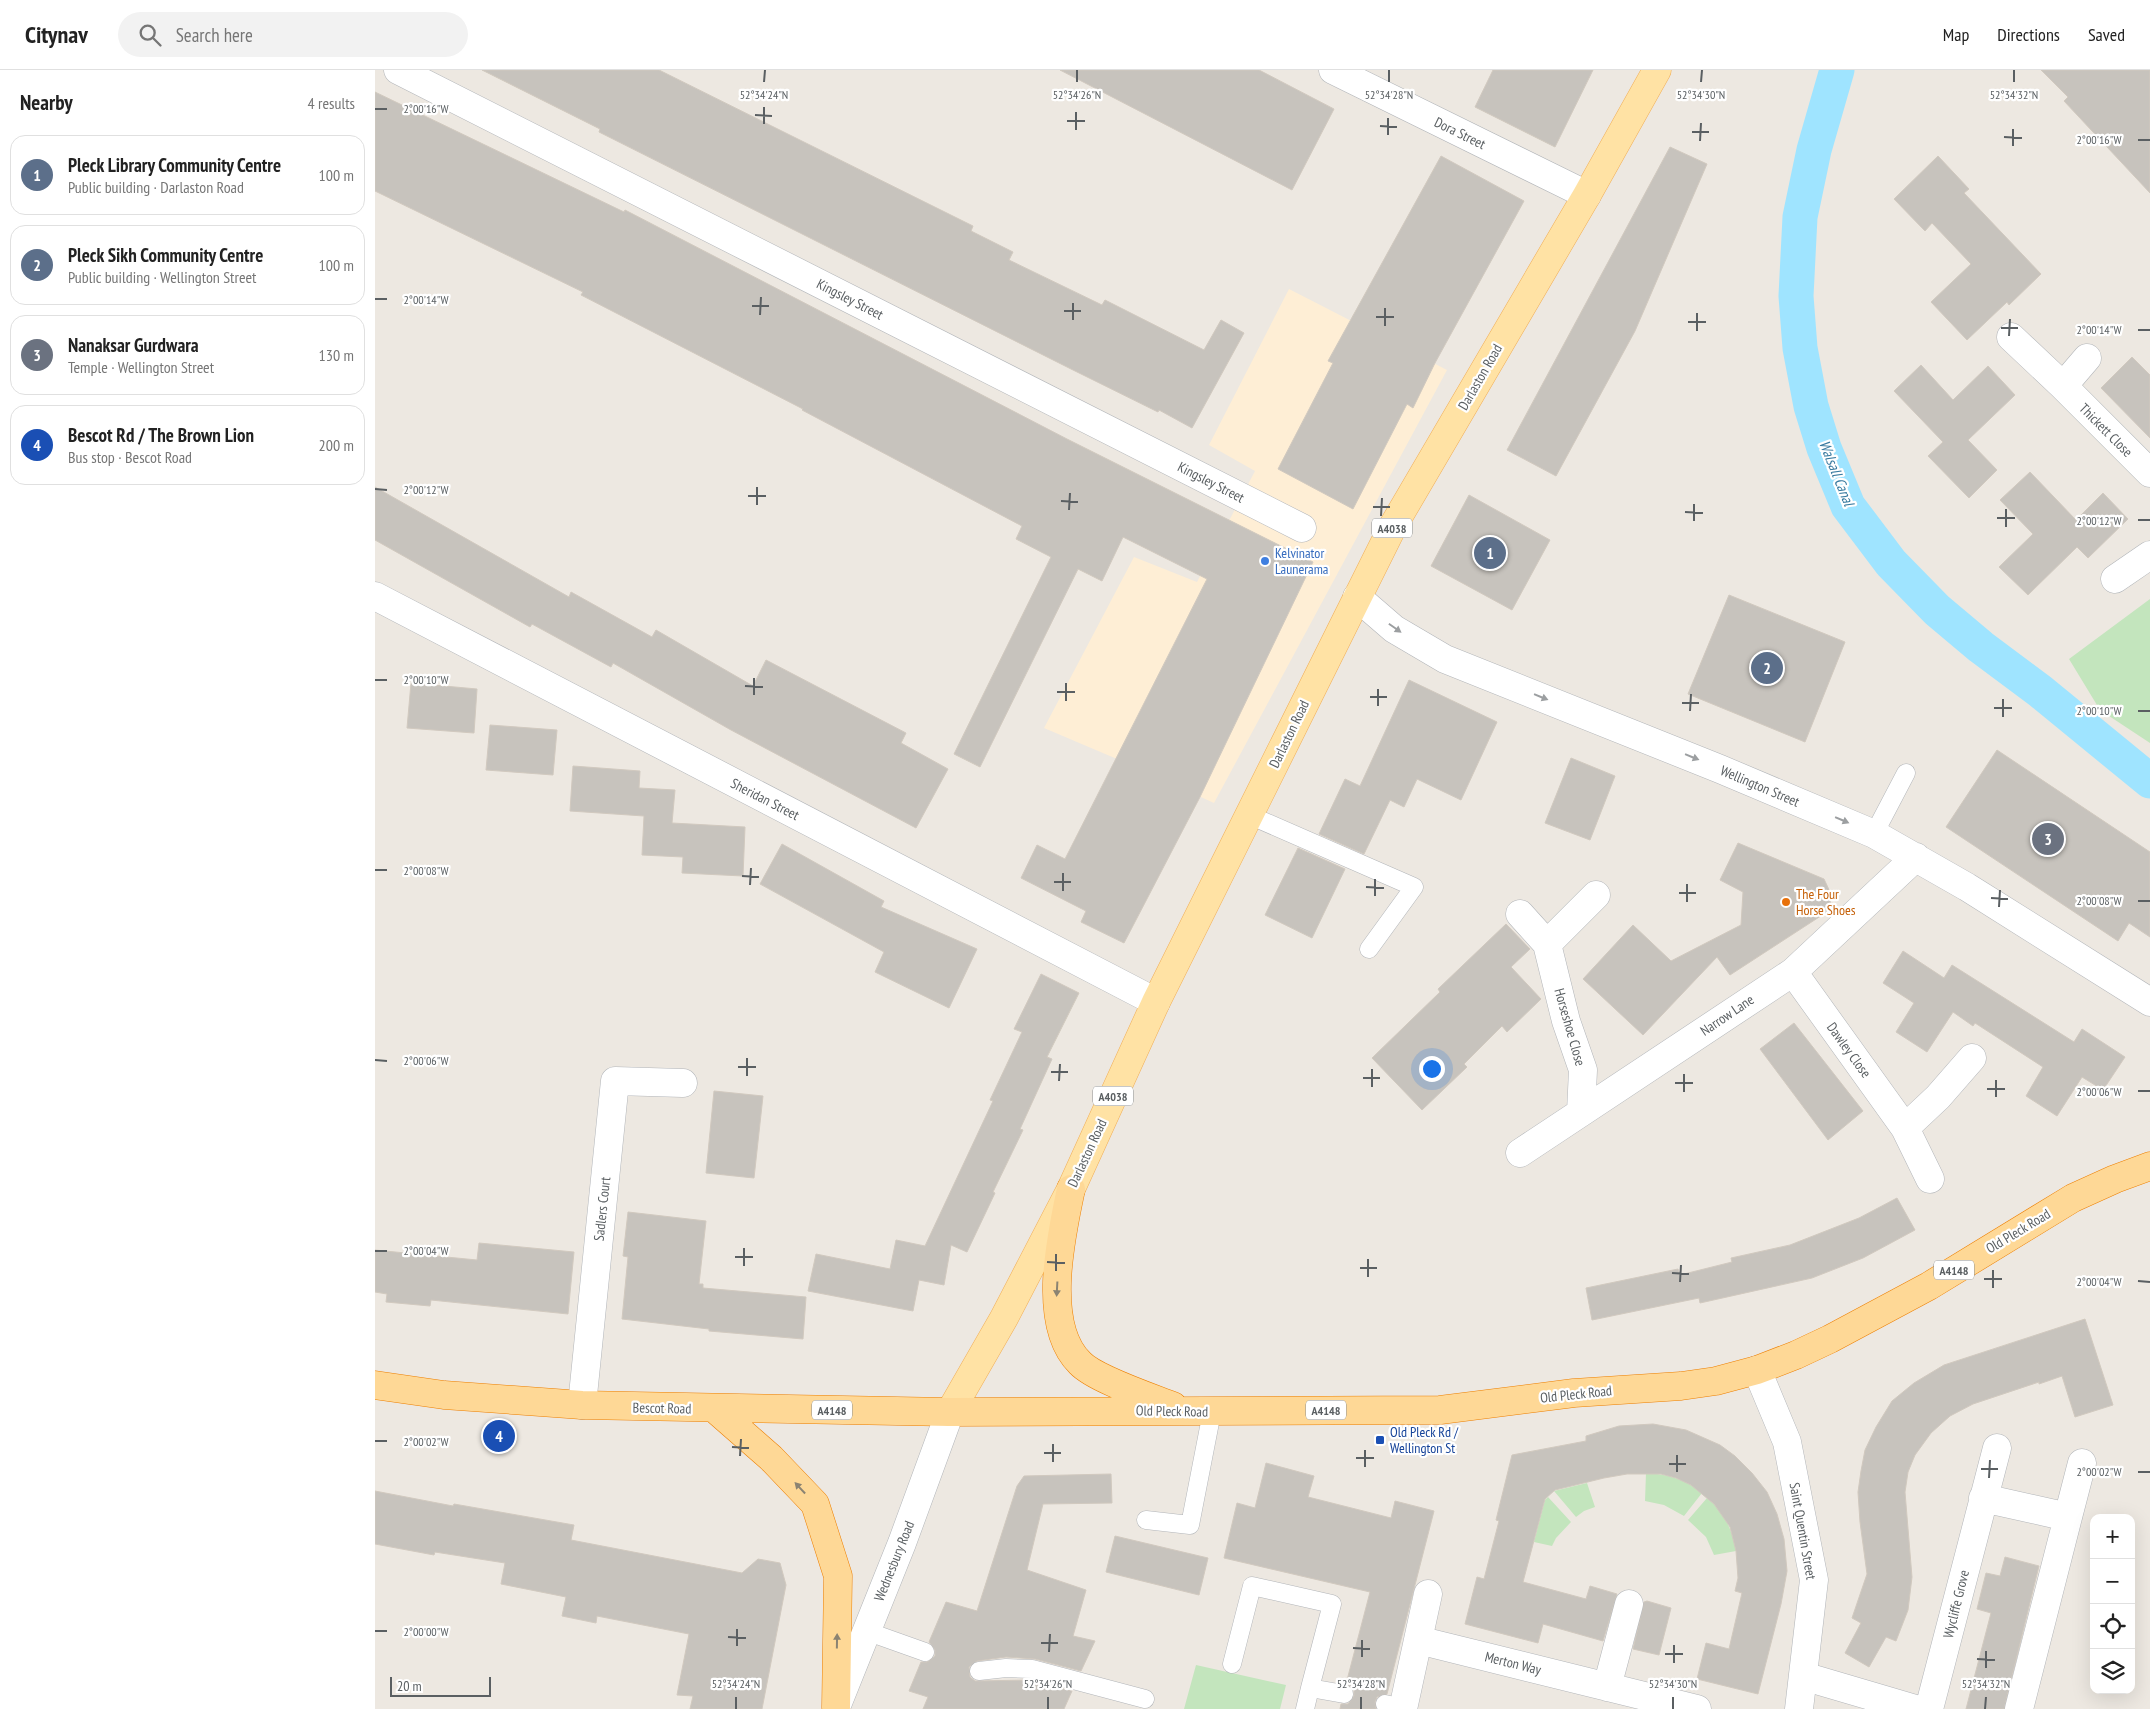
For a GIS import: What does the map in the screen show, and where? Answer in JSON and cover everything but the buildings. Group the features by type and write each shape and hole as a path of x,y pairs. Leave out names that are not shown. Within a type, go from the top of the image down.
{"highway":[{"name":"Old Pleck Road","path":"949,1412 1447,1410 1574,1392 1681,1386 1716,1381 1757,1370 1830,1339 1920,1291 2073,1198 2150,1166"},
{"path":"1071,1189 1060,1243 1056,1297 1068,1345 1079,1363 1094,1373 1199,1412"},
{"name":"Bescot Road","path":"375,1385 444,1395 582,1405 949,1412"},
{"path":"715,1409 771,1458 815,1504 838,1576 836,1708"}],"main road":[{"name":"Darlaston Road","path":"949,1412 1004,1318 1071,1189 1156,1002 1393,526 1587,195 1657,70"}],"street":[{"name":"Kingsley Street","path":"398,70 1302,528"},
{"name":"Dora Street","path":"1333,70 1587,195"},
{"name":"Thickett Close","path":"2011,337 2063,386 2150,474"},
{"path":"2063,386 2087,358"},
{"path":"2115,579 2150,555"},
{"name":"Wellington Street","path":"1357,598 1394,629 1445,659 1711,765 1874,834 2147,994"},
{"name":"Sheridan Street","path":"378,606 1156,1002"},
{"name":"Narrow Lane","path":"1520,1152 1793,972 1916,857"},
{"path":"1547,944 1596,895"},
{"name":"Horseshoe Close","path":"1521,914 1547,944 1566,1021 1583,1070 1581,1112"},
{"name":"Dawley Close","path":"1793,972 1905,1128 1930,1179"},
{"path":"1905,1128 1938,1098 1972,1058"},
{"name":"Sadlers Court","path":"582,1405 615,1080 683,1084"},
{"name":"Saint Quentin Street","path":"1757,1370 1787,1442 1814,1580 1799,1709"},
{"name":"Wednesbury Road","path":"836,1708 902,1543 949,1412"},
{"name":"Wycliffe Grove","path":"1929,1709 1997,1448"},
{"path":"2019,1709 2082,1463"},
{"path":"1983,1498 2068,1517"},
{"path":"1397,1707 1418,1640 1428,1594"},
{"path":"1607,1687 1629,1604"},
{"name":"Merton Way","path":"1418,1640 1697,1709"},
{"path":"1803,1676 1915,1709"}],"lane":[{"path":"1874,834 1906,772"},
{"path":"1249,815 1413,887 1369,949"},
{"path":"1146,1520 1190,1525 1199,1412"},
{"path":"1232,1664 1252,1586 1332,1604 1305,1709"},
{"path":"866,1631 925,1652"},
{"path":"979,1671 1006,1668 1032,1669 1145,1699"},
{"path":"1310,1688 1344,1694"}],"shaded area":[{"path":"1289,289 1447,370 1214,803 1044,728 1134,557 1197,582 1255,471 1209,445"}],"green space":[{"path":"2150,599 2150,743 2100,710 2069,659"},
{"path":"1646,1473 1675,1478 1689,1484 1702,1493 1684,1516 1664,1505 1645,1501"},
{"path":"1587,1483 1595,1507 1584,1511 1576,1517 1554,1491"},
{"path":"1548,1497 1571,1522 1556,1538 1552,1546 1534,1542 1545,1500"},
{"path":"1707,1498 1719,1509 1727,1522 1736,1551 1714,1555 1706,1537 1688,1520"},
{"path":"1196,1665 1286,1685 1280,1709 1184,1709"}],"waterway":[{"name":"Walsall Canal","path":"1837,70 1814,150 1800,217 1796,296 1800,348 1811,406 1824,448 1848,506 1891,563 1937,610 2150,781"}],"place":[{"name":"Pleck Library Community Centre","path":"1490,553"},
{"name":"Kelvinator Launerama","path":"1265,561"},
{"name":"Pleck Sikh Community Centre","path":"1767,668"},
{"name":"Nanaksar Gurdwara","path":"2048,839"},
{"name":"The Four Horse Shoes","path":"1786,902"},
{"name":"Bescot Rd / The Brown Lion","path":"499,1436"},
{"name":"Old Pleck Rd / Wellington St","path":"1380,1440"}]}
